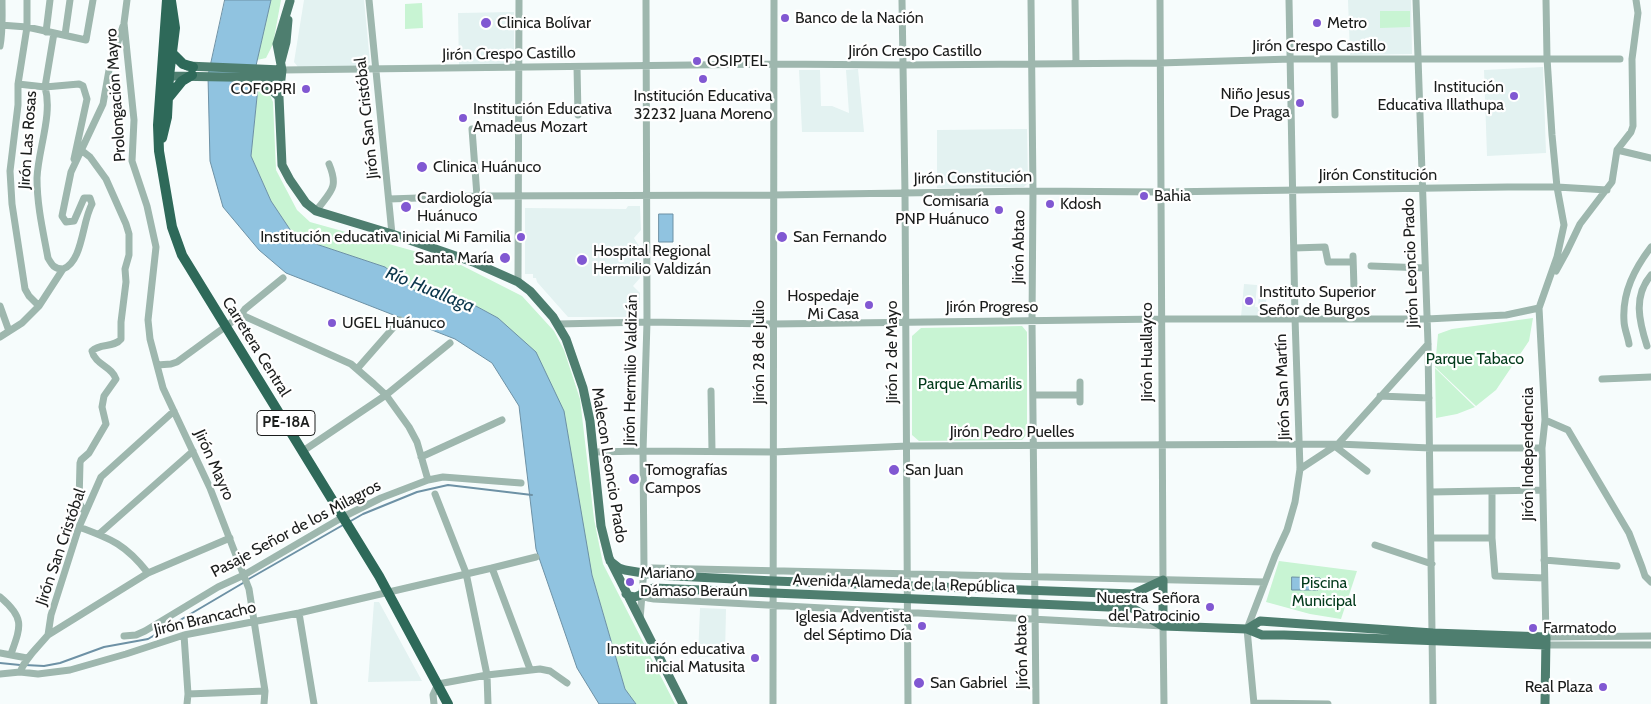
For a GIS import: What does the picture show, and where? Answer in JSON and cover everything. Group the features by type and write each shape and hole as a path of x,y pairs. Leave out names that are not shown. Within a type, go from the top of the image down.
{"highway":[{"name":"Carretera Central","path":"167,0 169,66 158,125 159,151 172,227 182,254 388,592 448,704"},
{"name":"PE-18A","path":"159,151 167,117 169,66 175,28 171,0"},
{"path":"169,66 183,64 196,71 182,82 169,98"}],"main road":[{"name":"Malecon Leoncio Prado","path":"290,0 277,44 281,71 279,97 282,165 290,180 306,203 316,210 473,262 518,282 540,301 558,324 566,339 584,388 594,452 601,526 610,560 683,704"},
{"path":"169,66 196,71 258,75 281,71"},
{"path":"258,75 279,97"},
{"name":"Avenida Alameda de la República","path":"610,560 619,568 644,573 774,581 1035,591 1133,594 1163,580"},
{"name":"Jirón Huallayco","path":"1163,580 1163,626"},
{"name":"Avenida Alameda de la República","path":"626,594 636,598 647,590 654,588 1132,608 1163,626 1247,629"},
{"path":"1247,629 1260,621 1433,637"},
{"path":"1247,629 1262,635 1433,637 1546,641"},
{"name":"Jirón Independencia","path":"1545,704 1546,641"}],"street":[{"path":"0,46 3,29 1,25 2,0"},
{"path":"27,0 27,27 18,84 18,105 10,171 12,204 25,289 39,306"},
{"name":"Jirón Las Rosas","path":"50,0 50,33 45,87 47,93 47,115 40,148 37,177 38,212 51,265 57,269 63,269"},
{"path":"64,35 70,0"},
{"path":"1,25 27,27 86,40 93,0"},
{"name":"Prolongación Mayro","path":"127,0 124,24 134,120 132,161 147,206 156,247 148,320 150,339 157,365"},
{"name":"Jirón San Cristóbal","path":"369,0 392,234"},
{"path":"518,282 519,0"},
{"name":"Jirón Hermilio Valdizán","path":"640,621 644,573 643,450 647,322 646,0"},
{"name":"Jirón 28 de Julio","path":"773,704 772,64 774,0"},
{"name":"Jirón 2 de Mayo","path":"902,0 908,704"},
{"name":"Jirón Abtao","path":"1031,0 1036,704"},
{"path":"1075,0 1076,63"},
{"name":"Jirón Huallayco","path":"1160,0 1163,580"},
{"name":"Jirón San Martín","path":"1254,704 1247,629 1287,530 1295,502 1300,469 1289,0"},
{"name":"Jirón Leoncio Prado","path":"1416,0 1428,344 1434,704"},
{"name":"Jirón Independencia","path":"1546,0 1547,58 1552,136 1557,187 1564,225 1557,257 1539,308 1545,420 1542,448 1546,641"},
{"path":"1547,287 1580,224 1612,182 1617,150 1631,132 1632,59 1638,14 1636,0"},
{"path":"71,172 103,104 109,70 124,24"},
{"name":"Jirón Crespo Castillo","path":"281,71 1291,59 1620,59"},
{"path":"1334,59 1336,115"},
{"path":"577,67 578,115"},
{"path":"0,337 22,323 39,306 63,269 72,262 83,238 85,219 92,204 90,198 84,198 74,220 68,223 63,219 62,216 87,99 83,86 79,84 45,87 18,84"},
{"path":"472,129 478,196"},
{"path":"81,150 90,157 106,180 126,224 130,246 125,269 126,282 121,339 117,344 96,348 92,351 96,359 113,372 116,379 104,396 102,407 106,424 89,453 80,463 79,502 85,512"},
{"path":"1617,150 1651,158"},
{"path":"316,210 332,189 334,182 329,164"},
{"name":"Jirón Constitución","path":"389,199 478,196 773,195 1033,191 1161,192 1557,187 1606,190"},
{"path":"1629,344 1624,321 1626,298 1636,268 1651,246"},
{"path":"1294,248 1325,247 1328,262 1353,259 1354,288"},
{"path":"1371,266 1425,268"},
{"path":"1647,346 1638,311 1644,283 1651,275"},
{"path":"157,365 177,362 227,327 283,278"},
{"path":"0,306 9,331"},
{"name":"Jirón Progreso","path":"558,324 647,322 773,324 1295,318 1427,319 1506,315 1539,308"},
{"path":"240,316 244,316 351,364 357,369 386,395 409,427 417,442 428,480"},
{"path":"357,369 400,320"},
{"path":"302,451 386,395 450,343"},
{"path":"1300,469 1337,446 1428,344"},
{"name":"Jirón Mayro","path":"157,365 159,378 230,538 249,588 254,620"},
{"path":"1602,380 1651,377"},
{"path":"1033,395 1080,399 1080,382"},
{"path":"711,391 712,451"},
{"path":"1380,396 1429,398"},
{"name":"Jirón San Cristóbal","path":"48,635 51,615 79,527 104,473 174,411"},
{"path":"422,457 502,420"},
{"path":"1545,420 1568,430 1629,533 1642,567 1651,582"},
{"name":"Jirón Pedro Puelles","path":"594,452 643,450 774,452 906,446 1298,444 1430,448 1542,448"},
{"path":"1337,446 1367,471"},
{"path":"99,534 192,451"},
{"name":"Pasaje Señor de los Milagros","path":"124,636 144,632 218,586 244,576 343,518 381,498 428,480 443,477 521,484"},
{"path":"1431,492 1543,490"},
{"path":"1492,492 1492,538 1496,576 1544,578"},
{"path":"435,494 466,573 487,675 488,704"},
{"path":"79,527 120,544 134,556 148,573"},
{"path":"21,671 26,659 48,635 148,573 230,538"},
{"path":"1432,538 1492,538"},
{"path":"1374,545 1432,564"},
{"name":"Jirón Brancacho","path":"0,674 21,671 38,674 70,670 126,654 184,634 299,613 536,557"},
{"path":"1544,560 1617,566"},
{"path":"492,568 530,669"},
{"name":"Avenida Alameda de la República","path":"644,573 652,568 1265,582"},
{"name":"Avenida Alameda de la República","path":"642,594 654,599 1163,626"},
{"path":"0,597 18,616 20,631 11,654"},
{"path":"299,613 314,704"},
{"path":"254,620 265,691 264,704"},
{"name":"Jirón Huallayco","path":"1163,626 1164,704"},
{"path":"184,634 187,704"},
{"path":"1546,641 1651,636"},
{"path":"1546,641 1651,645"},
{"path":"0,653 26,659"},
{"path":"434,704 433,695 438,684 487,675 540,669 550,671 567,682"},
{"path":"188,694 265,691"},
{"path":"1254,704 1328,704"}],"shaded area":[{"path":"304,0 364,0 370,62 367,67 298,67 294,62"},
{"path":"1348,0 1411,0 1412,54 1350,55"},
{"path":"514,12 514,60 510,65 459,65 458,13"},
{"name":"Institución Educativa Illathupa","path":"1543,67 1546,153 1487,156 1484,70"},
{"path":"858,69 864,132 802,132 799,70 820,70 821,106 832,106 849,113 846,70"},
{"path":"1027,129 1028,183 1024,187 937,188 937,130"},
{"name":"Hospital Regional Hermilio Valdizán","path":"628,206 640,206 641,230 634,238 639,246 640,278 633,286 640,293 639,313 635,317 568,317 537,282 536,278 533,278 533,274 525,274 525,208 626,209"},
{"name":"Instituto Superior Señor de Burgos","path":"1244,284 1257,285 1255,307 1258,307 1259,294 1267,294 1264,317 1241,317"},
{"path":"374,602 379,602 422,681 368,682"},
{"path":"700,608 726,609 725,656 698,657"}],"green space":[{"path":"271,0 281,0 273,44 266,58 257,60"},
{"path":"422,3 423,28 405,29 405,4"},
{"path":"1380,11 1410,11 1410,27 1380,28"},
{"path":"258,87 269,93 273,102 276,170 297,210 310,222 457,263 522,296 554,331 564,350 580,399 594,519 603,564 675,704 636,704 625,689 592,575 498,318 463,299 414,290 385,267 295,237 271,201 251,156"},
{"name":"Parque Tabaco","path":"1533,318 1529,341 1496,390 1476,406 1435,367 1438,334 1452,329"},
{"name":"Parque Amarilis","path":"1022,326 1027,332 1027,434 1022,440 919,441 912,435 912,336 921,328"},
{"path":"1435,368 1475,407 1457,414 1436,418"},
{"name":"Piscina Municipal","path":"1279,561 1357,571 1341,619 1310,614 1266,602"}],"water":[{"path":"225,0 271,0 255,70 258,87 251,156 271,201 295,237 385,267 414,290 463,299 498,318 536,352 564,411 592,575 625,689 636,704 599,704 577,668 536,549 519,406 492,363 455,339 286,273 259,250 223,207 210,161 208,76"},
{"path":"659,214 673,214 673,242 659,242"},
{"path":"1292,577 1320,578 1322,586 1318,590 1292,590"}],"waterway":[{"path":"349,522 363,514 417,492 448,485 532,495"},
{"path":"247,580 343,525"},
{"path":"25,665 44,666 60,663 104,647 148,639 243,583"},
{"path":"0,663 20,665"}],"place":[{"name":"Banco de la Nación","path":"785,18"},
{"name":"Clinica Bolívar","path":"486,23"},
{"name":"Metro","path":"1317,23"},
{"name":"OSIPTEL","path":"697,61"},
{"name":"Institución Educativa 32232 Juana Moreno","path":"703,79"},
{"name":"COFOPRI","path":"306,89"},
{"name":"Institución Educativa Illathupa","path":"1514,96"},
{"name":"Niño Jesus De Praga","path":"1300,103"},
{"name":"Institución Educativa Amadeus Mozart","path":"463,118"},
{"name":"Clinica Huánuco","path":"422,167"},
{"name":"Bahia","path":"1144,196"},
{"name":"Kdosh","path":"1050,204"},
{"name":"Cardiología Huánuco","path":"406,207"},
{"name":"Comisaría PNP Huánuco","path":"999,210"},
{"name":"Institución educativa inicial Mi Familia","path":"521,237"},
{"name":"San Fernando","path":"782,237"},
{"name":"Santa María","path":"505,258"},
{"name":"Hospital Regional Hermilio Valdizán","path":"582,260"},
{"name":"Instituto Superior Señor de Burgos","path":"1249,301"},
{"name":"Hospedaje Mi Casa","path":"869,305"},
{"name":"UGEL Huánuco","path":"332,323"},
{"name":"San Juan","path":"894,470"},
{"name":"Tomografías Campos","path":"634,479"},
{"name":"Mariano Dámaso Beraún","path":"630,582"},
{"name":"Nuestra Señora del Patrocinio","path":"1210,607"},
{"name":"Iglesia Adventista del Séptimo Día","path":"922,626"},
{"name":"Farmatodo","path":"1533,628"},
{"name":"Institución educativa inicial Matusita","path":"755,658"},
{"name":"San Gabriel","path":"919,683"},
{"name":"Real Plaza","path":"1603,687"}],"water label":[{"name":"Río Huallaga","path":"430,290"}]}
